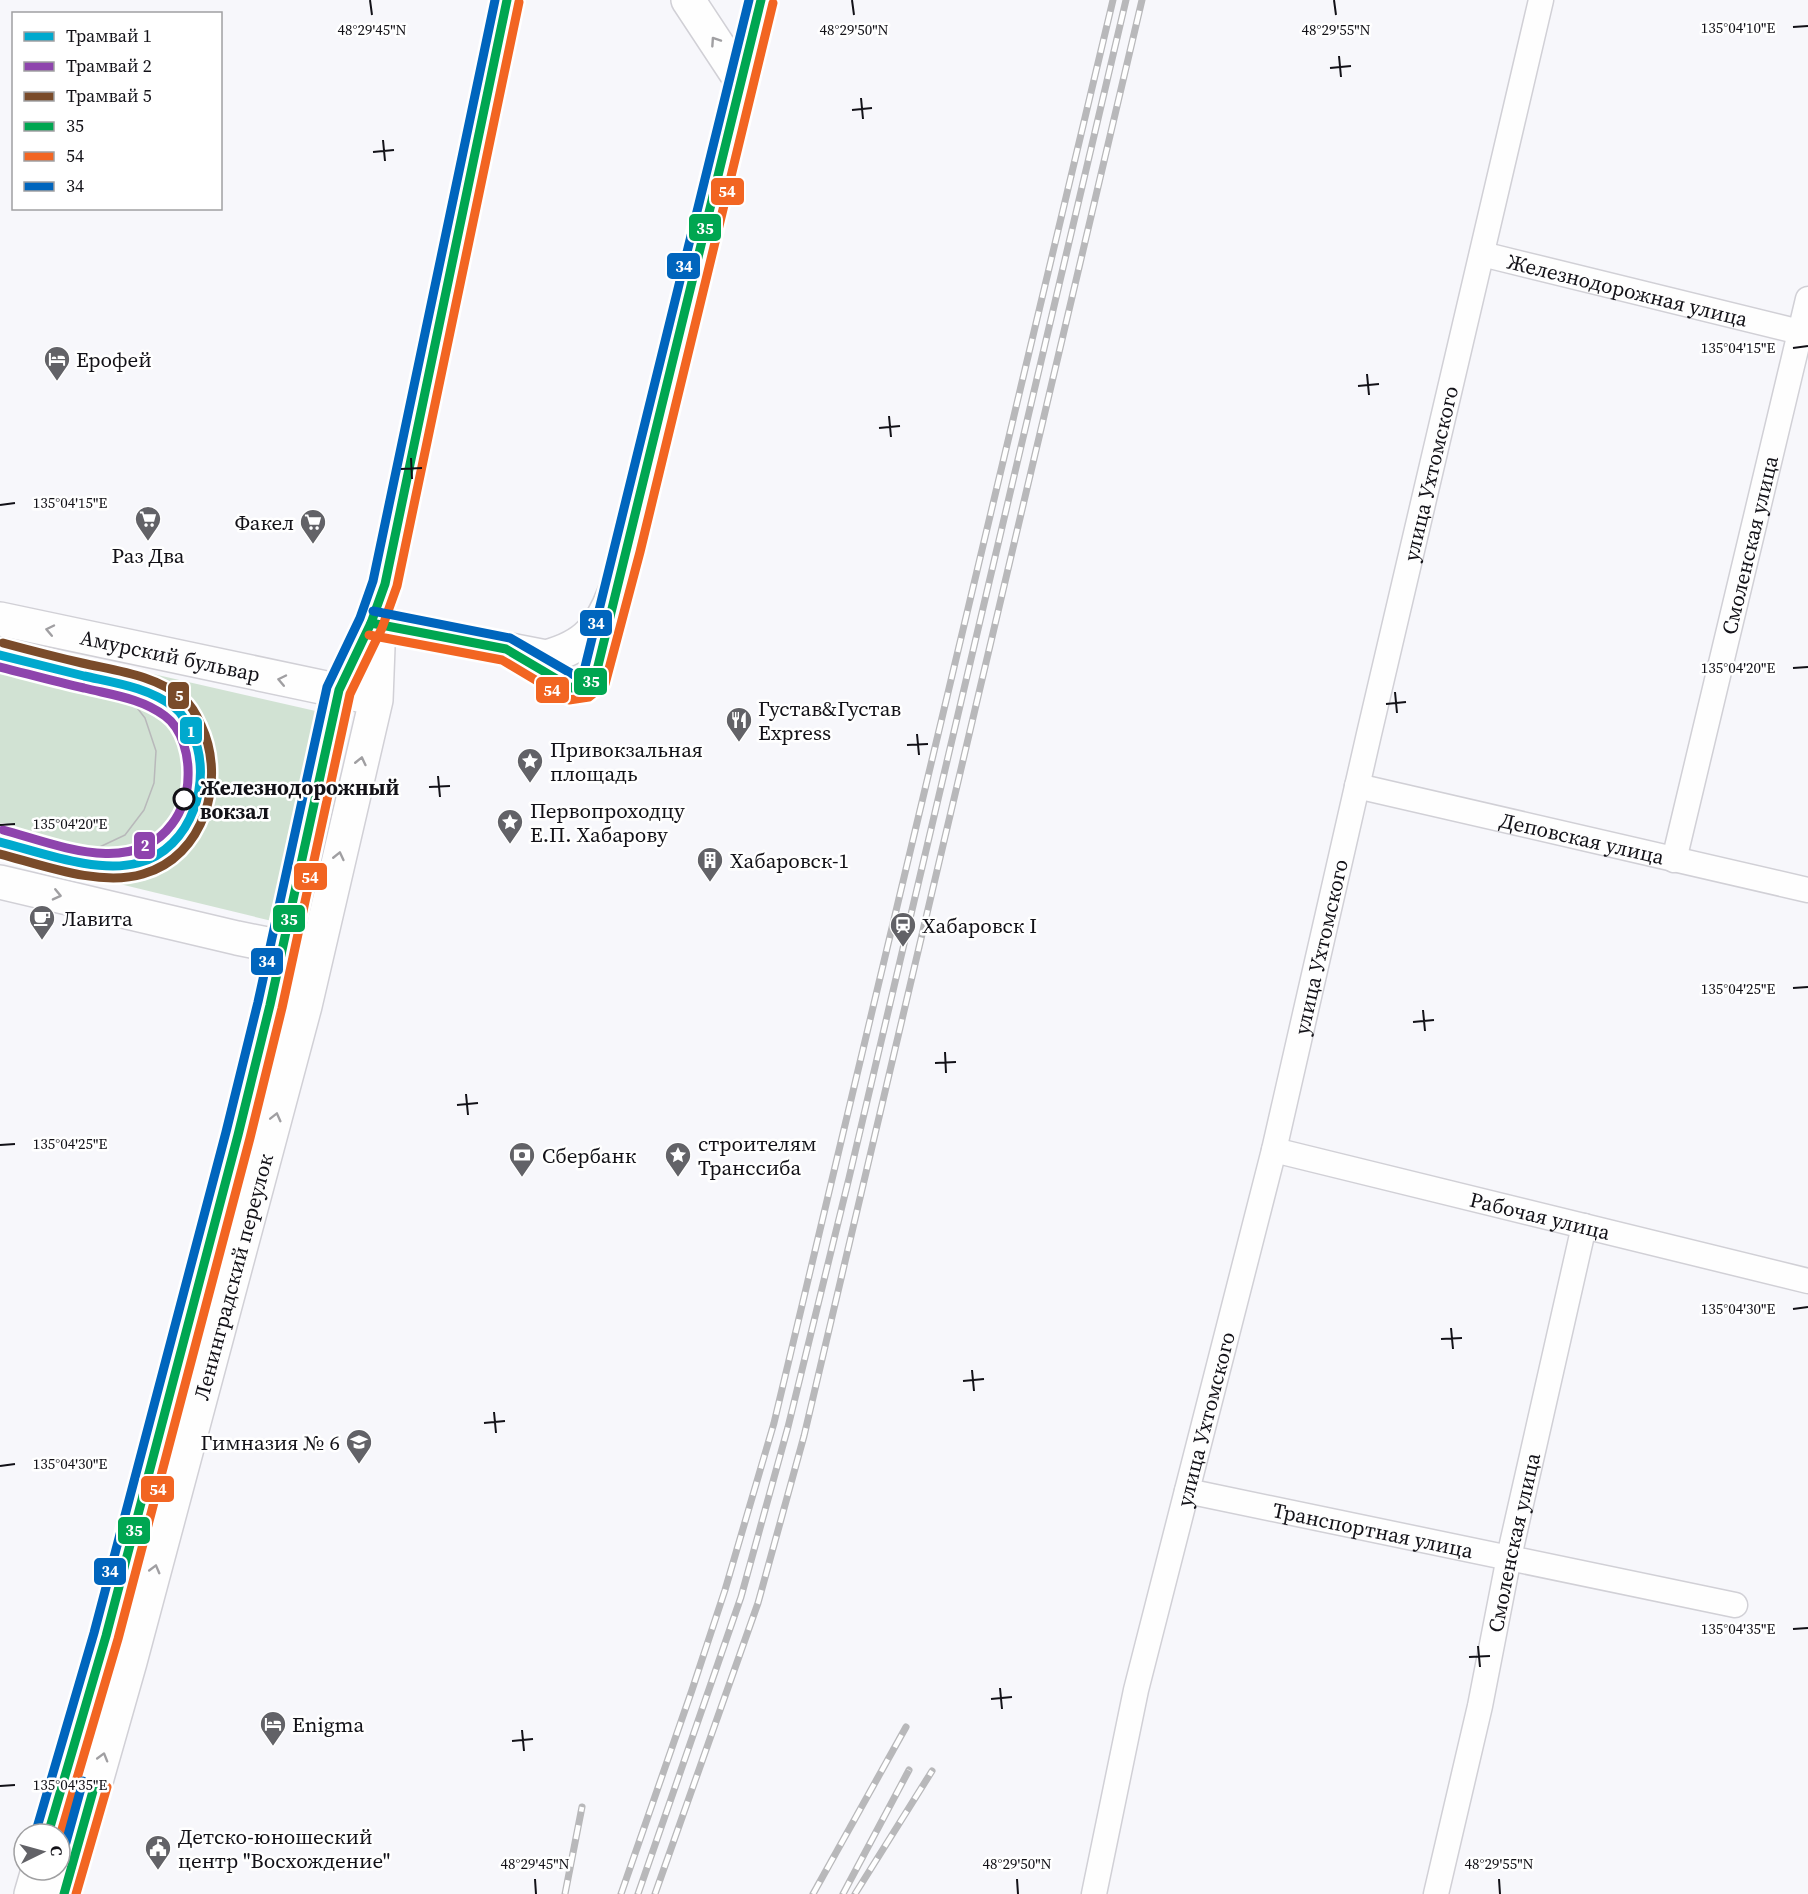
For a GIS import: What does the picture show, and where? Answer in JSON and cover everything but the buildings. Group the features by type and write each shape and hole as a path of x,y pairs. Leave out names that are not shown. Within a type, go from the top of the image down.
{"main road":[{"name":"Ленинградский переулок","path":"52,1822 106,1636 235,1146 270,1005 339,690 371,624 385,584 507,0"},
{"path":"688,0 742,82"},
{"path":"371,624 546,657 561,652 591,633 606,611 621,575 761,0"},
{"name":"Амурский бульвар","path":"0,619 300,684 339,690 376,700"},
{"name":"Ленинградский переулок","path":"64,1894 130,1662 305,1006 376,700 378,647 371,624"},
{"path":"0,882 237,938 317,954"}],"street":[{"name":"улица Ухтомского","path":"1094,1894 1136,1690 1274,1150 1541,0"},
{"name":"Железнодорожная улица","path":"1482,254 1804,333"},
{"name":"Смоленская улица","path":"1674,860 1804,333 1808,299"},
{"name":"Деповская улица","path":"1357,786 1808,891"},
{"name":"Рабочая улица","path":"1274,1150 1808,1281"},
{"name":"Смоленская улица","path":"1436,1894 1480,1706 1509,1557 1584,1226"},
{"name":"Транспортная улица","path":"1187,1491 1736,1605"}],"green space":[{"path":"0,639 320,712 272,921 0,855"}],"tram line":[{"name":"5","path":"0,854 52,869 90,876 108,878 143,874 164,865 181,851 195,834 205,814 210,792 211,769 208,746 198,718 187,702 173,691 135,675 3,643"},
{"name":"1","path":"0,655 130,687 164,700 177,709 192,733 198,751 200,771 199,791 194,810 185,828 157,855 138,863 122,866 87,864 0,842"},
{"name":"2","path":"0,667 126,698 156,710 176,728 184,744 188,769 186,795 176,819 155,840 136,850 115,853 92,852 46,843 3,830"},
{"path":"49,853 89,852 125,835 144,810 154,783 156,751 145,718 127,695 99,679"}],"railway":[{"path":"621,1894 725,1590 774,1423 1113,0"},
{"path":"638,1894 741,1597 788,1427 849,1178 1126,0"},
{"path":"655,1894 758,1603 804,1436 1142,0"},
{"path":"813,1894 906,1727"},
{"path":"843,1894 909,1770"},
{"path":"855,1894 932,1771"},
{"path":"565,1894 582,1807"}],"transit line":[{"name":"34","path":"39,1822 94,1633 226,1132 258,1002 327,687 360,618 373,581 495,0"},
{"name":"35","path":"52,1822 106,1636 238,1135 270,1005 339,690 371,623 385,584 507,0"},
{"name":"34","path":"373,611 510,638 574,675 584,671 749,0"},
{"name":"35","path":"371,623 506,649 572,688 584,686 595,678 761,0"},
{"name":"54","path":"64,1822 118,1639 250,1138 282,1008 350,694 382,628 397,586 519,2"},
{"name":"54","path":"369,635 502,660 569,700 589,697 605,684 640,552 773,3"},
{"name":"34","path":"72,1822 83,1781"},
{"name":"35","path":"64,1894 95,1784"},
{"name":"54","path":"76,1894 107,1787"}],"place":[{"name":"Ерофей","path":"57,382"},
{"name":"Раз Два","path":"148,542"},
{"name":"Факел","path":"313,545"},
{"name":"Густав&Густав Express","path":"739,743"},
{"name":"Привокзальная площадь","path":"530,784"},
{"name":"Железнодорожный вокзал","path":"184,799"},
{"name":"Первопроходцу Е.П. Хабарову","path":"510,845"},
{"name":"Хабаровск-1","path":"710,883"},
{"name":"Лавита","path":"42,941"},
{"name":"Хабаровск I","path":"903,948"},
{"name":"Сбербанк","path":"522,1178"},
{"name":"строителям Транссиба","path":"678,1178"},
{"name":"Гимназия № 6","path":"359,1465"},
{"name":"Enigma","path":"273,1747"},
{"name":"Детско-юношеский центр \"Восхождение\"","path":"158,1871"}]}
